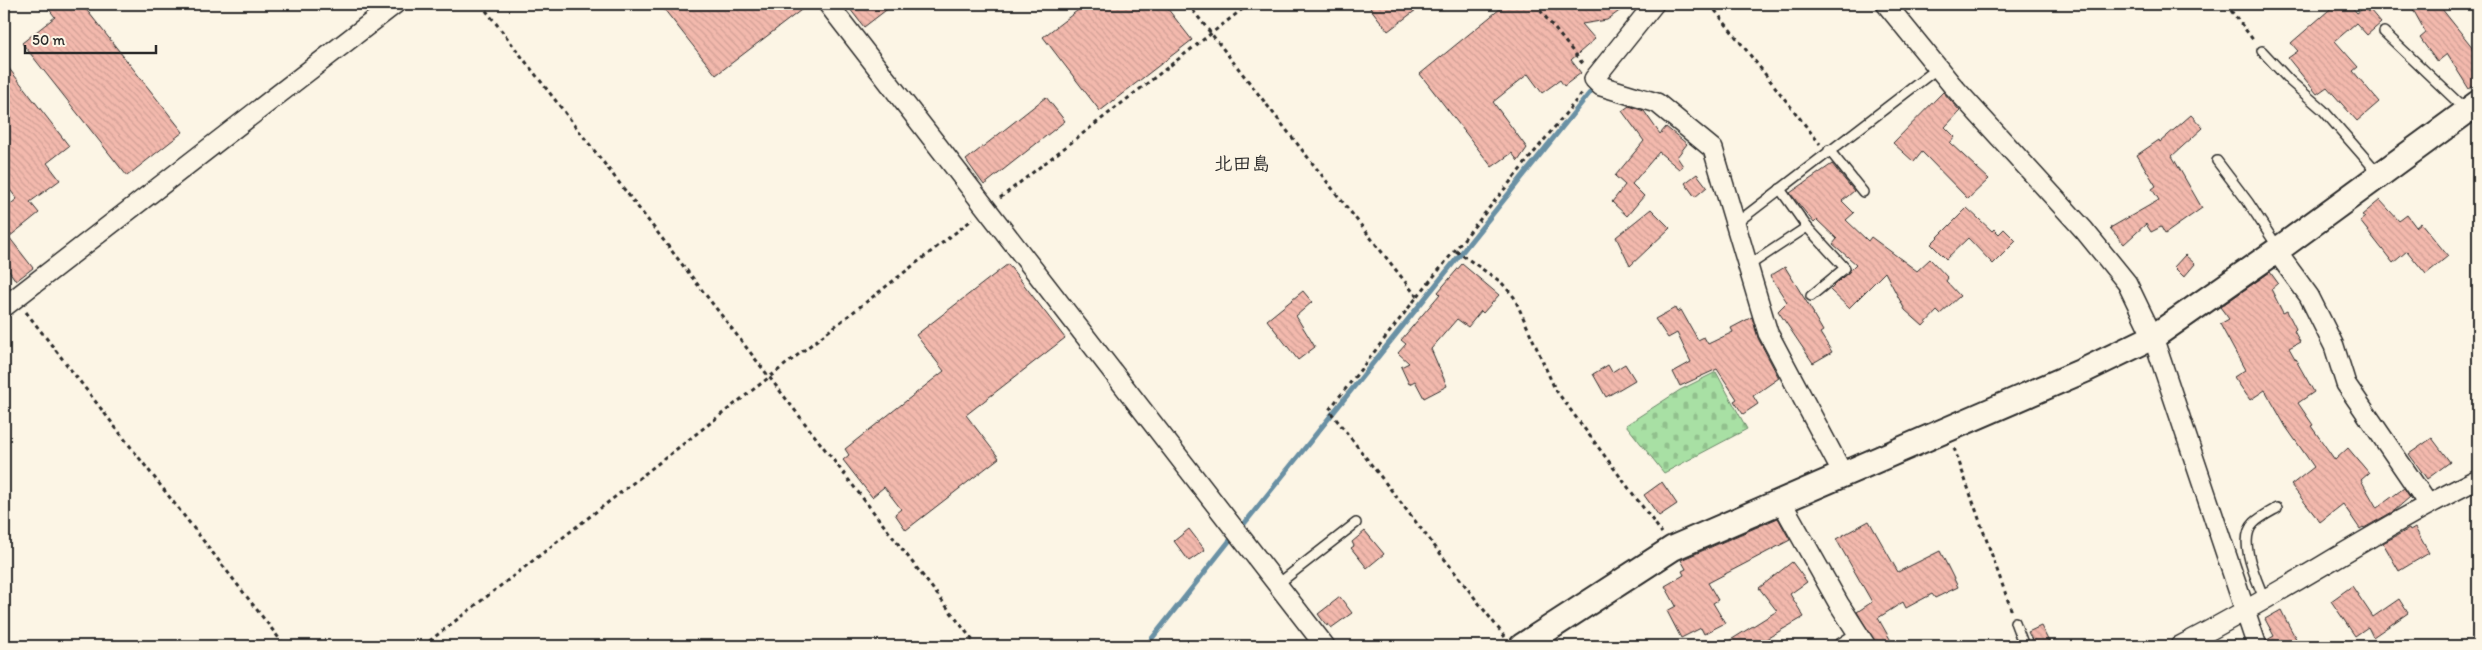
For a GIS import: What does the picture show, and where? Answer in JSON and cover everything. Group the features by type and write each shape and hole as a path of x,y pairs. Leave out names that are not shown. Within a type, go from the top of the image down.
{"street":[{"path":"9,303 394,4"},
{"path":"828,4 988,207 1325,646"},
{"path":"1654,4 1594,79 1601,86 1657,104 1713,149 1768,333 1843,474"},
{"path":"1886,4 1938,68 2084,230 2127,283 2153,338 2257,646"},
{"path":"1514,642 1673,548 2085,370 2153,338 2278,250 2473,107"},
{"path":"2278,250 2310,296 2334,346 2346,384 2428,504"},
{"path":"2180,646 2246,613 2428,504 2478,479"},
{"path":"1781,501 1861,640"}],"lane":[{"path":"2384,32 2473,107"},
{"path":"2262,51 2290,81 2323,110 2380,175"},
{"path":"1735,224 1938,68"},
{"path":"1828,151 1863,192"},
{"path":"2217,161 2248,202 2278,250"},
{"path":"1780,189 1807,227 1845,268 1811,296"},
{"path":"1748,266 1807,227"},
{"path":"2265,601 2252,567 2247,543 2247,532 2254,523 2277,508"},
{"path":"1278,584 1356,524"},
{"path":"2015,622 2024,646"},
{"path":"1836,646 1861,640"}],"path":[{"path":"481,4 768,378 977,646"},
{"path":"1188,4 1417,297"},
{"path":"423,646 1248,4"},
{"path":"1514,642 1329,410 1417,297 1594,79 1535,4"},
{"path":"1710,4 1828,151"},
{"path":"2226,4 2262,51"},
{"path":"1456,251 1501,282 1514,297 1555,389 1673,548"},
{"path":"9,303 285,646"},
{"path":"1947,429 2015,622"}],"green space":[{"path":"1716,372 1747,429 1664,473 1626,425 1680,390"}],"building":[{"path":"45,4 82,4 183,132 127,176 22,43 55,17"},
{"path":"660,4 809,4 716,75"},
{"path":"846,4 894,4 864,27"},
{"path":"1086,4 1164,4 1192,40 1100,111 1043,37"},
{"path":"1367,4 1424,4 1388,31"},
{"path":"1506,4 1629,4 1607,20 1582,24 1595,39 1571,60 1581,73 1564,86 1560,80 1542,93 1528,74 1493,102 1527,148 1518,161 1512,153 1492,167 1420,74"},
{"path":"2336,4 2349,4 2357,13 2364,8 2368,12 2370,10 2381,23 2367,35 2356,23 2335,41 2358,67 2353,71 2379,102 2357,121 2327,87 2317,94 2288,58 2298,51 2291,43"},
{"path":"2410,4 2438,4 2473,48 2478,59 2478,83 2469,89 2447,54 2437,62 2420,38 2426,33"},
{"path":"4,62 69,146 47,163 60,180 30,202 39,213 9,237 33,268 16,281 4,264 4,209 17,199 4,182"},
{"path":"1943,92 1960,111 1945,127 1955,137 1950,143 1989,179 1968,199 1922,152 1914,162 1893,143"},
{"path":"1046,97 1065,121 984,185 966,160"},
{"path":"1629,106 1644,111 1660,134 1666,127 1687,144 1677,157 1683,166 1679,169 1659,152 1632,184 1644,196 1627,216 1612,202 1625,185 1615,176 1644,141 1622,111"},
{"path":"2191,115 2203,128 2172,156 2202,208 2165,234 2161,227 2151,232 2146,224 2124,244 2110,228 2159,200 2152,189 2156,186 2137,155 2159,140 2160,142"},
{"path":"1832,164 1854,191 1842,201 1854,213 1846,220 1868,241 1871,237 1917,271 1930,259 1948,278 1946,281 1960,296 1940,314 1937,311 1923,326 1905,310 1885,272 1849,308 1830,290 1856,264 1833,244 1837,239 1817,220 1814,223 1790,193"},
{"path":"1697,174 1707,187 1695,197 1685,183"},
{"path":"2380,200 2399,221 2407,215 2416,227 2421,223 2448,256 2426,274 2407,251 2393,263 2360,221 2365,217 2362,215"},
{"path":"1967,208 1992,231 1994,229 1999,234 2004,229 2016,241 1993,264 1968,238 1946,259 1931,244"},
{"path":"1651,209 1670,228 1630,266 1616,237"},
{"path":"2185,255 2195,264 2184,277 2174,267"},
{"path":"1008,264 1065,338 966,415 999,458 906,530 895,514 901,509 884,487 872,497 843,460 849,455 845,449 944,371 916,335"},
{"path":"1462,264 1499,295 1483,313 1481,311 1468,327 1457,319 1431,349 1447,386 1424,398 1415,381 1409,384 1401,367 1409,363 1398,353 1406,344 1401,340 1440,294 1438,292"},
{"path":"1785,267 1814,314 1823,331 1820,333 1832,352 1813,363 1778,311 1787,302 1770,276"},
{"path":"2270,272 2278,283 2271,289 2283,313 2287,311 2300,342 2289,348 2314,392 2298,403 2313,425 2311,426 2335,460 2348,448 2369,473 2361,480 2377,508 2404,488 2410,497 2394,511 2364,528 2360,529 2343,504 2320,522 2291,485 2314,467 2286,427 2265,390 2250,400 2234,377 2245,370 2220,324 2229,319 2220,307"},
{"path":"1303,291 1312,302 1296,316 1315,347 1298,360 1267,320"},
{"path":"1675,308 1677,312 1681,310 1698,340 1704,337 1708,344 1733,332 1731,328 1752,317 1758,338 1779,378 1753,396 1758,404 1743,414 1734,401 1737,399 1717,369 1680,386 1673,372 1691,362 1677,333 1668,338 1655,319"},
{"path":"1625,364 1635,380 1606,397 1593,374 1608,365 1612,372"},
{"path":"2432,438 2450,462 2427,479 2409,454"},
{"path":"1662,482 1677,504 1659,516 1644,495"},
{"path":"1778,518 1790,540 1708,583 1718,600 1713,603 1725,623 1704,634 1701,628 1681,638 1667,611 1676,606 1665,586 1684,575 1682,571 1686,569 1681,560"},
{"path":"1869,521 1898,572 1940,551 1958,587 1935,598 1932,594 1906,608 1903,602 1878,618 1894,646 1877,646 1857,612 1872,602 1836,539"},
{"path":"2415,528 2429,553 2399,571 2383,543 2409,529 2410,531"},
{"path":"1189,529 1205,550 1189,561 1174,541"},
{"path":"1365,531 1384,554 1367,568 1351,548 1354,546 1352,542"},
{"path":"1792,562 1807,582 1790,594 1804,617 1754,646 1721,646 1777,611 1759,588"},
{"path":"2352,586 2373,617 2399,599 2408,613 2373,637 2368,627 2355,636 2331,601"},
{"path":"1340,597 1352,613 1331,628 1328,624 1327,626 1318,614"},
{"path":"2281,610 2300,646 2268,646 2267,640 2274,636 2265,619"},
{"path":"2041,626 2051,646 2035,646 2028,632"}],"waterway":[{"path":"1240,529 1596,85"},
{"path":"1146,646 1234,535"}],"district":[{"name":"北田島","path":"1242,163"}]}
